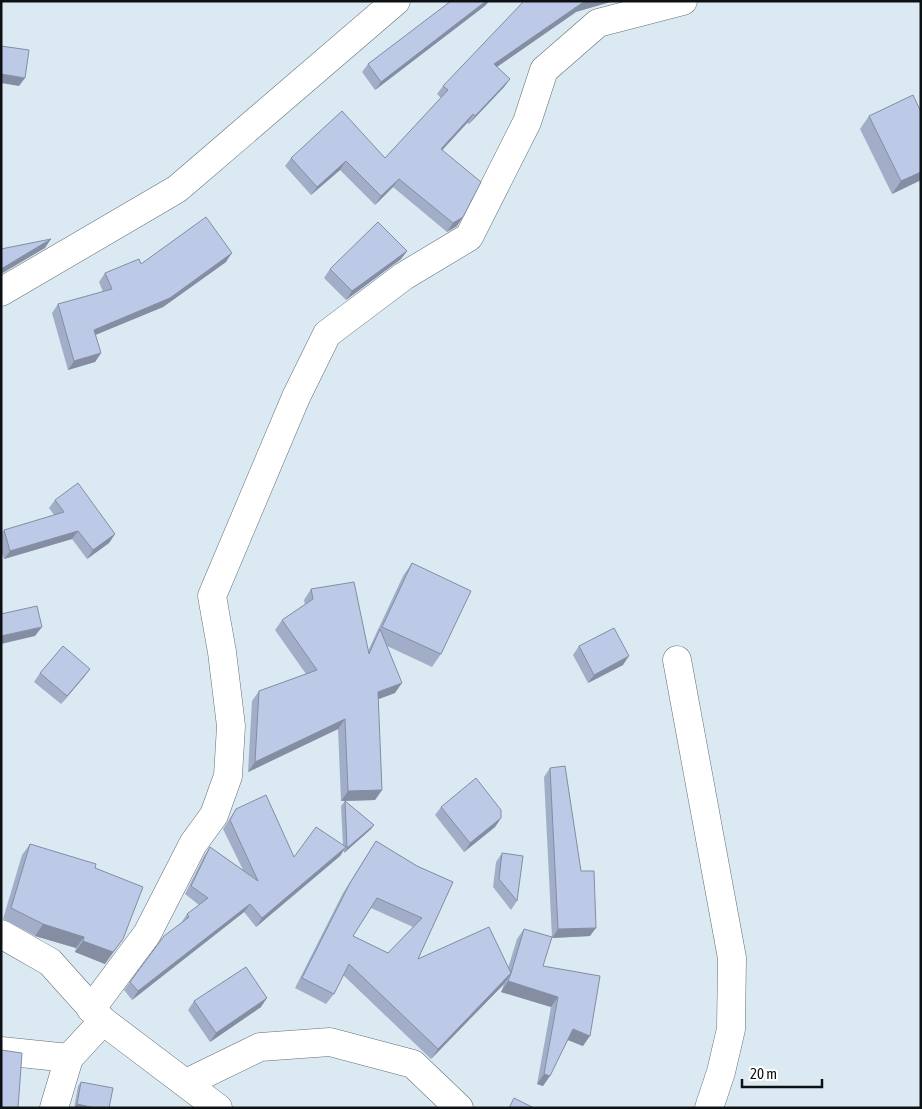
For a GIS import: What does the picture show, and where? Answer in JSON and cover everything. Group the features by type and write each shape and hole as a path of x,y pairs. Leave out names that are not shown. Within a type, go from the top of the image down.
{"street":[{"path":"1,292 177,189 396,1"},
{"path":"54,1108 69,1058 146,934 193,844 214,815 228,776 231,726 222,652 212,596 296,397 327,334 404,276 469,237 527,122 544,70 598,23 683,1"},
{"path":"677,660 732,958 731,1029 721,1072 709,1108"},
{"path":"1,934 50,962 97,1015 218,1108"},
{"path":"186,1083 260,1046 330,1042 413,1064 459,1108"},
{"path":"1,1051 69,1058"}],"building":[{"path":"451,1 486,1 381,82 368,64"},
{"path":"524,1 589,1 582,3 494,64 510,79 475,116 473,114 441,149 481,182 463,217 453,223 399,179 381,196 346,161 317,187 291,158 342,111 385,158 448,90 443,86"},
{"path":"1,46 29,50 25,78 1,74"},
{"path":"913,95 921,112 921,172 901,181 869,116"},
{"path":"206,217 232,253 170,298 94,330 101,353 74,361 58,304 112,289 105,273 139,259 141,264"},
{"path":"378,222 407,251 352,291 330,269"},
{"path":"51,239 1,269 1,249"},
{"path":"78,483 115,534 93,550 78,531 10,551 4,530 64,512 55,500"},
{"path":"412,563 471,591 441,654 382,627"},
{"path":"354,582 369,654 380,629 402,683 378,692 382,790 348,791 345,719 255,762 259,691 317,670 282,620 313,599 311,589"},
{"path":"37,606 42,627 1,636 1,614"},
{"path":"614,628 629,656 594,675 579,646"},
{"path":"63,646 90,669 67,696 40,673"},
{"path":"565,766 581,871 594,871 596,928 558,929 550,768"},
{"path":"476,778 501,810 501,818 470,843 441,807"},
{"path":"266,795 294,857 316,827 346,847 262,918 250,904 138,991 130,982 164,936 189,917 187,914 208,898 191,886 210,847 258,881 230,820 236,809"},
{"path":"345,801 374,825 347,848"},
{"path":"376,841 417,866 453,882 418,959 489,927 511,973 438,1049 349,964 334,994 302,978 350,883","holes":["377,898 422,918 388,953 353,936"]},
{"path":"30,844 96,864 95,868 143,887 123,939 113,952 83,941 84,937 43,924 11,908"},
{"path":"502,853 523,856 517,901 499,879"},
{"path":"524,929 552,937 543,966 600,976 590,1036 573,1029 550,1076 544,1074 558,997 508,981"},
{"path":"246,967 267,998 216,1033 194,1001"},
{"path":"1,1050 22,1053 18,1108 1,1108"},
{"path":"81,1082 113,1088 109,1108 95,1108 77,1104"},
{"path":"514,1098 534,1108 509,1108"}]}
